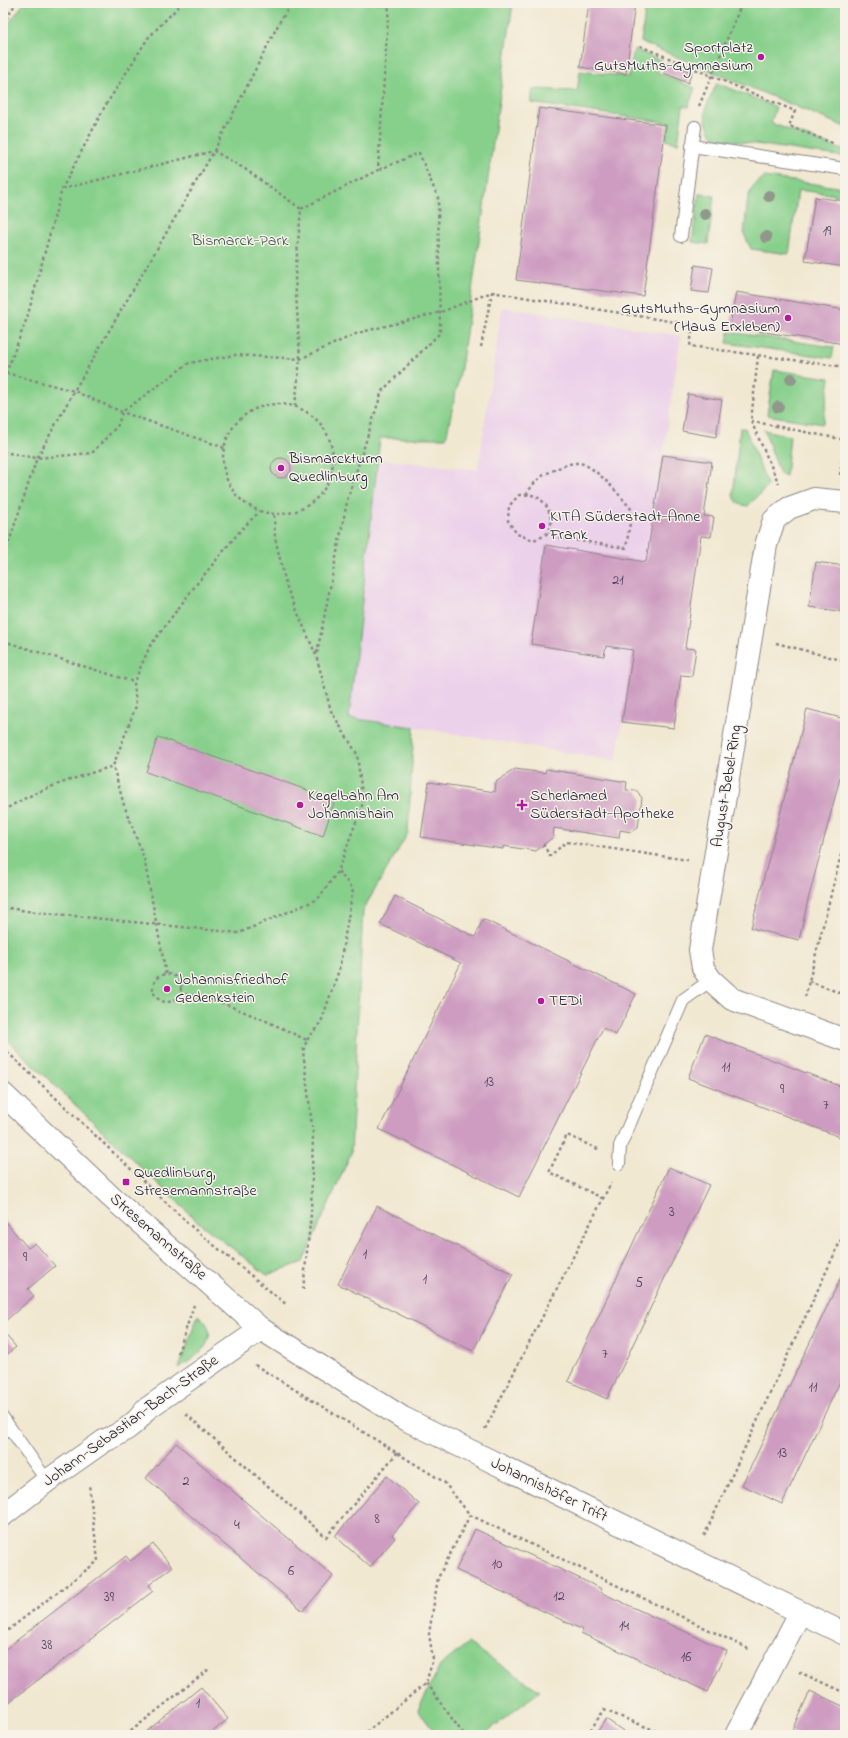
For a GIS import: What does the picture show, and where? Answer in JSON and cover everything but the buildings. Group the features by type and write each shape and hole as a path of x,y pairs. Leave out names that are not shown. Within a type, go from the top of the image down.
{"street":[{"name":"August-Bebel-Ring","path":"840,501 814,499 790,508 774,520 766,545 700,950 703,968 711,980 732,999 845,1040"},
{"name":"Stresemannstraße","path":"3,1094 112,1197 261,1329"},
{"name":"Johannishöfer Trift","path":"261,1329 403,1418 845,1634"},
{"name":"Johann-Sebastian-Bach-Straße","path":"3,1515 47,1481 140,1418 145,1410 261,1329"},
{"path":"736,1735 800,1613"}],"lane":[{"path":"681,236 695,126"},
{"path":"692,146 845,169"},
{"path":"619,1164 620,1146 682,1000 711,980"},
{"path":"3,1418 47,1481"}],"path":[{"path":"3,24 16,3"},
{"path":"3,385 6,373 27,318 62,189 104,108 148,38 182,3"},
{"path":"3,560 37,458 74,391 214,151 280,21 293,3"},
{"path":"378,170 389,3"},
{"path":"695,126 701,98 742,3"},
{"path":"640,46 795,111 789,126 842,147 845,140"},
{"path":"62,189 214,151 245,168 301,209"},
{"path":"301,209 378,170 419,153 438,198 440,333 382,391 348,498 316,654"},
{"path":"295,406 300,359 295,277 301,209"},
{"path":"481,347 492,292"},
{"path":"3,452 37,458 92,453 118,425 122,412 189,363 235,355 300,359 358,334 440,312 492,292 693,325 690,346 845,367"},
{"path":"6,373 74,391 122,412 224,448"},
{"path":"279,404 295,406 311,414 323,427 331,443 333,460 330,478 321,493 308,505 292,512 274,514 260,511 233,492 225,475 222,456 227,437 237,421 249,412 264,405 279,404"},
{"path":"752,421 845,440 840,501"},
{"path":"527,496 529,490 546,473 568,464 579,463 590,467 623,499 632,510 626,548 555,538 549,531"},
{"path":"519,496 527,496 535,496 544,503 549,512 549,531 544,536 533,540 517,534 508,521 510,506 519,496"},
{"path":"166,974 144,858 124,805 113,766 136,706 134,682 150,646 204,575 240,531 260,511"},
{"path":"3,907 27,911 239,933 318,898 338,871 363,803 357,754 331,711 316,654 287,588 275,538 274,514"},
{"path":"3,642 134,682"},
{"path":"3,811 12,805 66,780 113,766"},
{"path":"796,1022 809,982 845,839"},
{"path":"542,844 550,856 566,842 689,860"},
{"path":"303,1290 311,1214 313,1134 303,1051 307,1040 321,1022 339,970 353,889 338,871"},
{"path":"166,974 175,976 180,984 180,993 174,1000 165,1002 157,998 153,990 153,985 158,977 166,974"},
{"path":"809,982 845,995"},
{"path":"180,993 220,1002 307,1040"},
{"path":"3,1048 193,1228 287,1304"},
{"path":"474,1453 604,1199 549,1172 567,1135 609,1153 620,1146"},
{"path":"693,1560 845,1231"},
{"path":"248,1361 444,1482 470,1515 845,1694"},
{"path":"181,1410 326,1537 397,1453"},
{"path":"3,1634 98,1561 88,1478"},
{"path":"363,1735 426,1683 433,1659 429,1634 438,1578 470,1515"},
{"path":"126,1735 209,1668"},
{"path":"426,1683 464,1735"},
{"path":"586,1735 604,1710 666,1735"}],"shaded area":[{"name":"KITA Süderstadt-Anne Frank","path":"502,307 681,336 663,455 712,462 704,515 714,517 711,537 701,536 685,647 696,649 692,676 681,675 674,728 622,722 616,761 414,727 349,718 378,459 478,470"}],"green space":[{"name":"Bismarck-Park","path":"24,3 513,3 461,368 446,438 380,438 349,718 414,727 408,833 363,910 351,1153 303,1262 267,1275 198,1222 3,1036 3,31"},
{"name":"Sportplatz GutsMuths-Gymnasium","path":"646,3 845,3 845,127 641,42"},
{"path":"634,49 662,61 657,72 695,88 688,107 683,106 678,143 666,140 669,123 531,103 533,89 577,91 580,71 629,77"},
{"path":"717,83 776,107 771,123 845,151 845,157 714,138 709,130 705,116 707,105"},
{"path":"764,177 845,188 845,196 798,190 789,254 751,249 744,234 748,197 753,186"},
{"path":"699,194 714,196 708,244 692,242"},
{"path":"729,332 834,347 832,358 727,343"},
{"path":"774,370 830,378 823,424 767,415"},
{"path":"740,428 745,428 768,486 748,506 739,504 733,496"},
{"path":"764,430 790,436 786,476 780,474"},
{"path":"198,1315 207,1325 209,1334 208,1340 196,1356 179,1368"},
{"path":"468,1643 540,1691 483,1735 437,1735 418,1710 440,1666"}],"place":[{"name":"Sportplatz GutsMuths-Gymnasium","path":"761,57"},
{"name":"GutsMuths-Gymnasium (Haus Erxleben)","path":"788,318"},
{"name":"Bismarckturm Quedlinburg","path":"281,468"},
{"name":"KITA Süderstadt-Anne Frank","path":"542,526"},
{"name":"Kegelbahn Am Johannishain","path":"300,805"},
{"name":"Scherlamed Süderstadt-Apotheke","path":"522,805"},
{"name":"Johannisfriedhof Gedenkstein","path":"167,989"},
{"name":"TEDi","path":"541,1001"},
{"name":"Quedlinburg, Stresemannstraße","path":"126,1182"}]}
